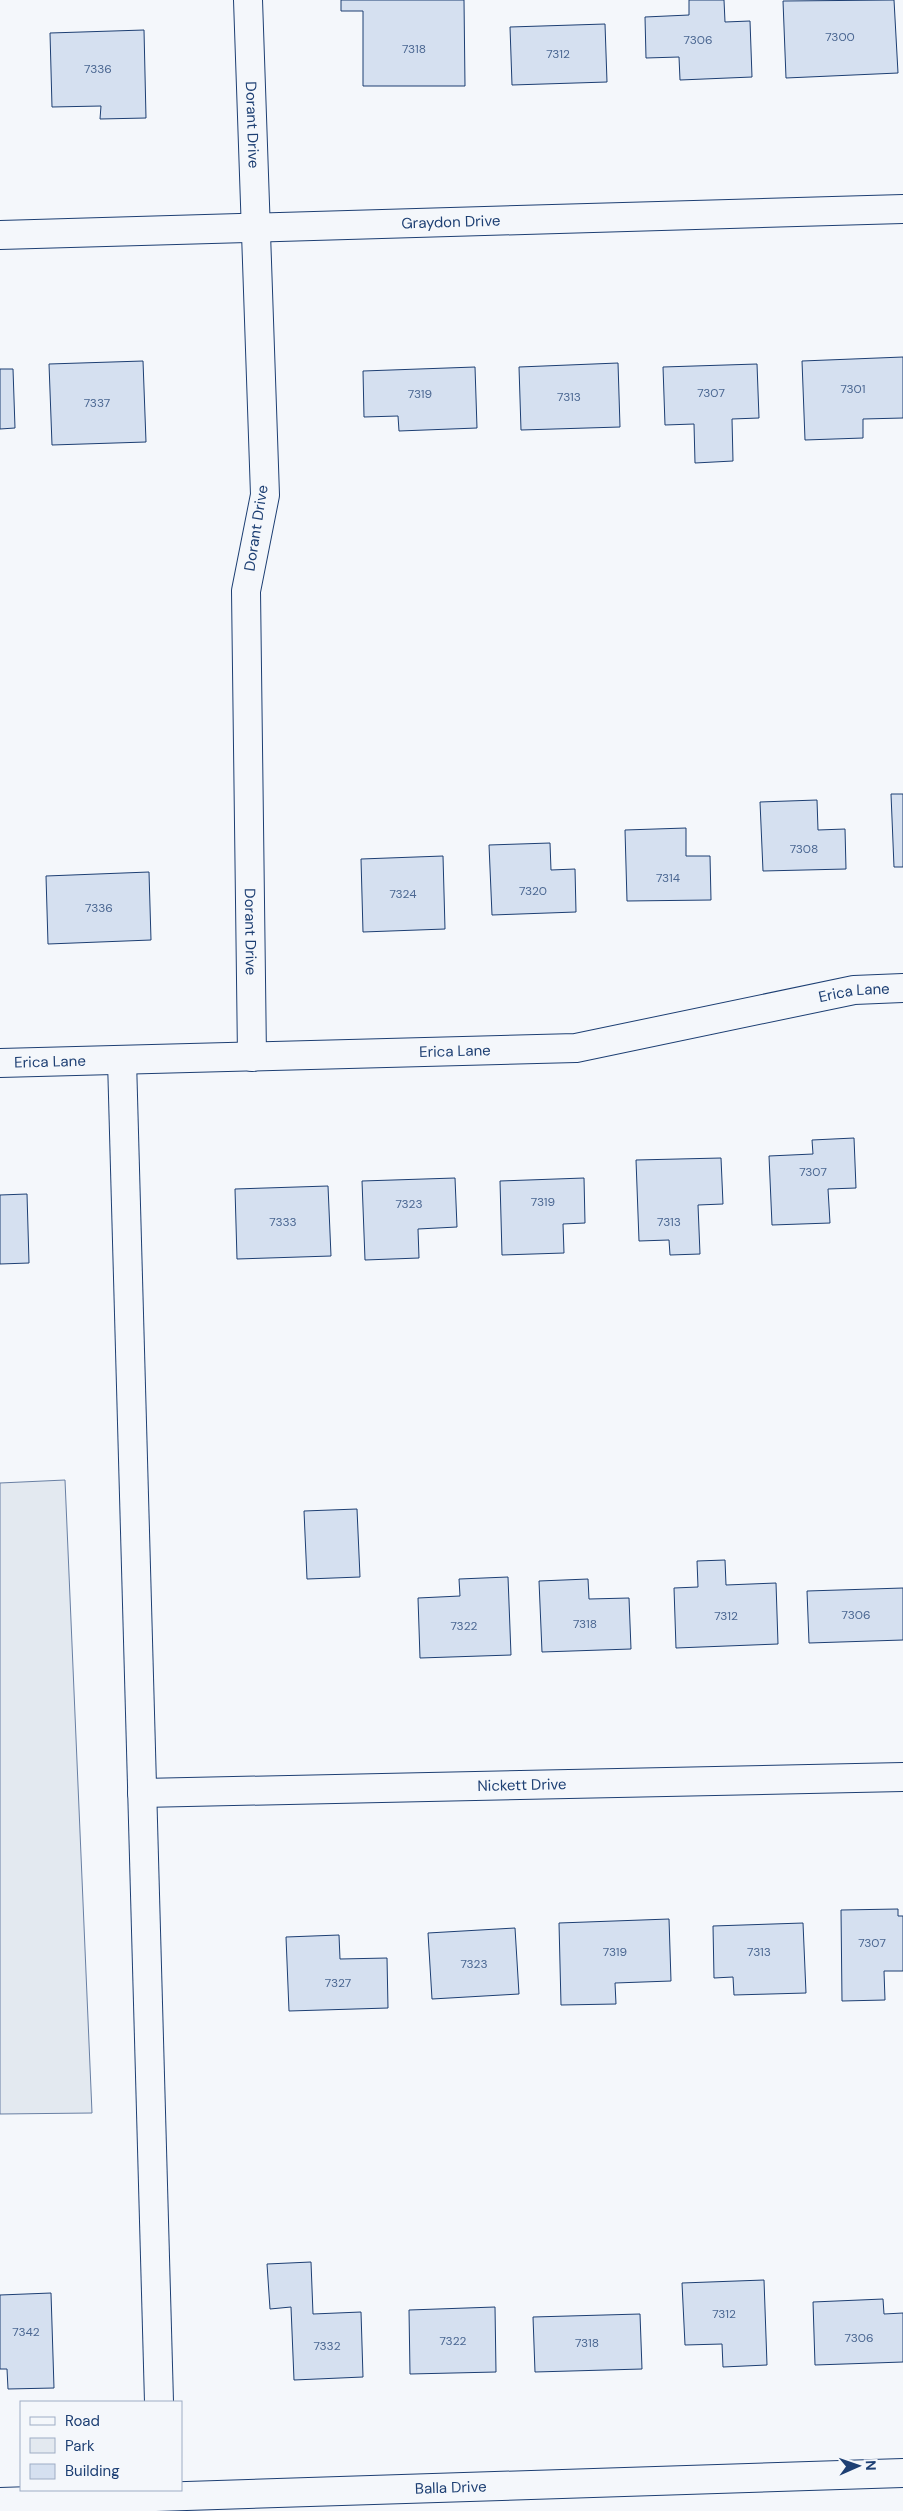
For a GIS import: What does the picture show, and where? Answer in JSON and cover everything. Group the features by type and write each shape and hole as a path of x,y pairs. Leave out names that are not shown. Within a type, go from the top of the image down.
{"street":[{"name":"Dorant Drive","path":"248,0 265,495 246,591 252,1056"},
{"name":"Graydon Drive","path":"0,235 903,209"},
{"name":"Erica Lane","path":"0,1063 576,1048 854,990 903,988"},
{"path":"122,1060 159,2401"},
{"name":"Nickett Drive","path":"142,1793 903,1777"},
{"name":"Balla Drive","path":"0,2502 161,2493 903,2473"}],"green space":[{"path":"65,1480 92,2113 0,2114 0,1483"}],"building":[{"path":"341,0 464,0 465,86 363,86 363,11 341,11"},
{"path":"689,0 724,0 725,22 750,21 752,77 680,80 679,57 646,58 645,17 689,15"},
{"path":"894,0 898,73 786,78 783,1"},
{"path":"605,24 607,82 512,85 510,27"},
{"path":"144,30 146,118 100,119 101,106 52,107 50,33"},
{"path":"903,357 903,418 863,419 863,438 805,440 802,361"},
{"path":"143,361 146,442 52,445 49,364"},
{"path":"618,363 620,427 521,430 519,367"},
{"path":"757,364 759,418 732,419 733,461 695,463 694,424 665,425 663,367"},
{"path":"475,367 477,428 399,431 398,416 364,417 363,371"},
{"path":"0,369 13,369 15,428 0,429"},
{"path":"891,794 903,794 903,867 894,867"},
{"path":"817,800 818,830 845,829 846,869 763,871 760,802"},
{"path":"686,828 686,856 710,856 711,900 627,901 625,830"},
{"path":"550,843 551,870 575,869 576,912 492,915 489,845"},
{"path":"443,856 445,929 363,932 361,859"},
{"path":"149,872 151,940 48,944 46,876"},
{"path":"854,1138 856,1188 828,1189 830,1223 772,1225 769,1156 813,1154 812,1140"},
{"path":"721,1158 723,1204 698,1205 700,1254 670,1255 669,1240 639,1241 636,1160"},
{"path":"455,1178 457,1227 418,1229 419,1258 365,1260 362,1181"},
{"path":"584,1178 585,1223 563,1224 564,1253 502,1255 500,1181"},
{"path":"328,1186 331,1256 237,1259 235,1189"},
{"path":"27,1194 29,1263 0,1264 0,1195"},
{"path":"357,1509 360,1577 307,1579 304,1511"},
{"path":"725,1560 726,1585 776,1583 778,1644 676,1648 674,1588 698,1587 697,1561"},
{"path":"508,1577 511,1655 420,1658 418,1598 460,1596 459,1579"},
{"path":"588,1579 589,1599 629,1598 631,1649 542,1652 539,1581"},
{"path":"903,1588 903,1640 809,1643 807,1591"},
{"path":"898,1909 898,1916 903,1916 903,1971 884,1971 885,2000 842,2001 841,1910"},
{"path":"669,1919 671,1981 615,1983 616,2004 561,2005 559,1923"},
{"path":"803,1923 806,1993 734,1995 733,1977 714,1978 713,1926"},
{"path":"515,1928 519,1994 432,1999 428,1933"},
{"path":"339,1935 340,1959 387,1958 388,2008 289,2011 286,1937"},
{"path":"311,2262 313,2314 361,2312 363,2377 294,2380 291,2307 270,2309 267,2264"},
{"path":"764,2280 767,2365 723,2367 722,2344 685,2345 682,2283"},
{"path":"51,2293 54,2388 8,2389 7,2369 0,2369 0,2295"},
{"path":"883,2299 884,2314 903,2313 903,2362 815,2365 813,2302"},
{"path":"495,2307 496,2372 410,2374 409,2310"},
{"path":"640,2314 642,2369 535,2372 533,2317"}]}
